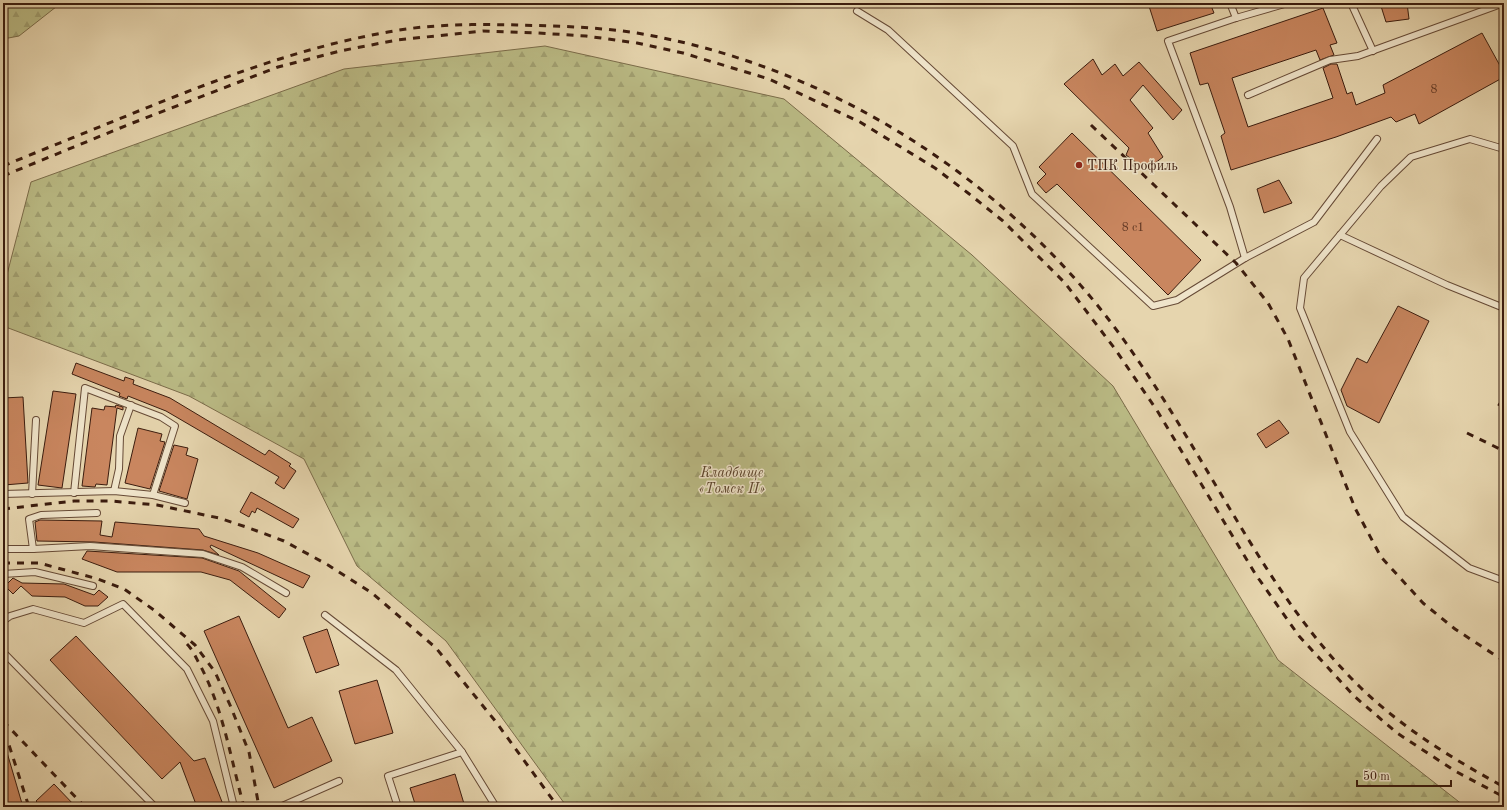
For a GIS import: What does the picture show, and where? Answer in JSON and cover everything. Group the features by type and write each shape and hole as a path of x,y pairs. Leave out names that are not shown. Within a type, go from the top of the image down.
{"lane":[{"path":"1230,3 1236,18"},
{"path":"1245,258 1230,207 1168,41 1236,18 1288,3"},
{"path":"1351,3 1373,51"},
{"path":"1248,95 1330,60 1358,56 1504,3"},
{"path":"857,11 888,30 1013,146 1032,194 1153,306 1178,300 1245,258 1314,222 1377,139"},
{"path":"1504,149 1470,139 1411,157 1381,186 1304,278 1300,308 1350,432 1404,517 1469,568 1504,581"},
{"path":"1340,235 1447,285 1504,308"},
{"path":"74,493 85,388 131,405 175,426 153,495"},
{"path":"114,491 119,469 120,436 131,405"},
{"path":"32,494 36,420"},
{"path":"3,494 114,491 153,495 185,503"},
{"path":"33,549 29,519 41,515 97,513"},
{"path":"3,549 90,546 203,554 242,567 286,593"},
{"path":"3,574 35,572 93,586"},
{"path":"3,621 10,616 33,610 84,623 123,604 187,669 212,721 234,807"},
{"path":"325,615 396,670 462,752 496,807"},
{"path":"3,652 155,807"},
{"path":"398,807 388,776 462,752"},
{"path":"280,807 339,781"}],"green space":[{"path":"3,3 61,3 19,36 3,39"},
{"name":"Кладбище «Томск II»","path":"545,46 784,99 972,255 1113,386 1278,660 1463,805 1468,807 567,807 446,641 357,566 304,459 189,396 3,326 3,290 31,182 344,69"}],"building":[{"path":"1148,3 1210,3 1214,13 1157,31"},
{"path":"1380,3 1407,3 1409,19 1386,22"},
{"path":"1323,8 1337,43 1330,45 1334,55 1320,60 1316,50 1232,78 1248,127 1333,98 1323,68 1331,64 1337,64 1347,94 1352,92 1356,105 1385,93 1383,85 1482,33 1504,73 1504,77 1419,124 1415,114 1396,122 1391,117 1336,137 1231,170 1221,136 1225,133 1208,83 1200,85 1190,53"},
{"path":"1093,59 1102,75 1115,64 1123,76 1139,62 1182,110 1173,120 1143,85 1130,100 1153,128 1148,133 1163,157 1146,170 1126,155 1129,148 1064,84"},
{"path":"1072,133 1201,260 1168,295 1057,184 1046,193 1037,183 1046,174 1039,167"},
{"path":"1279,180 1292,203 1264,213 1257,189"},
{"path":"1398,306 1429,321 1379,423 1347,406 1341,390 1357,358 1367,363"},
{"path":"76,363 124,381 125,377 134,380 133,384 170,398 265,455 269,450 291,464 289,466 296,471 284,489 275,483 279,477 166,411 128,396 127,399 119,396 120,393 72,374"},
{"path":"53,391 76,394 62,488 38,485"},
{"path":"23,397 28,483 4,485 3,398"},
{"path":"116,405 123,407 123,410 117,408 107,485 96,484 95,487 82,486 92,408 104,410 105,406 115,407"},
{"path":"1279,420 1289,433 1266,448 1257,434"},
{"path":"138,428 162,434 160,441 165,442 150,489 125,483"},
{"path":"174,445 188,448 186,455 198,459 187,499 159,491"},
{"path":"251,492 299,519 293,528 257,508 255,513 252,511 249,517 240,512"},
{"path":"40,520 102,521 100,535 112,537 115,522 199,529 204,536 258,553 310,576 303,588 211,545 210,547 219,555 203,550 94,542 37,541 35,522"},
{"path":"87,551 202,558 239,571 286,609 279,618 230,580 201,572 117,572 82,559"},
{"path":"13,578 22,583 64,584 94,595 99,590 108,597 98,606 85,606 65,597 32,596 21,586 13,594 5,586"},
{"path":"239,616 288,728 312,717 332,761 274,788 204,631"},
{"path":"327,629 339,665 316,673 303,637"},
{"path":"76,636 194,761 205,758 224,807 197,807 180,762 162,779 50,660"},
{"path":"377,680 393,733 355,744 339,691"},
{"path":"6,749 23,807 3,807 3,750"},
{"path":"455,774 465,807 416,807 410,788"},
{"path":"54,784 76,807 42,807 36,801"}],"railway":[{"path":"3,166 232,75 324,46 356,38 420,27 452,25 501,25 607,29 637,33 709,49 780,73 847,103 912,140 973,183 1029,231 1080,285 1126,343 1170,410 1266,567 1309,630 1342,669 1376,702 1393,716 1447,754 1504,787"},
{"path":"3,176 130,124 278,67 340,51 397,40 483,31 586,36 637,43 683,53 769,79 860,122 935,168 1003,221 1065,283 1115,349 1158,412 1256,575 1299,636 1354,696 1397,733 1455,771 1504,797"},
{"path":"1091,125 1236,263 1268,303 1288,339 1355,508 1381,557 1423,603 1455,629 1504,661"},
{"path":"1498,404 1504,407"},
{"path":"1467,433 1504,451"},
{"path":"3,509 74,501 111,501 157,505 219,518 284,541 328,565 372,593 436,648 496,722 558,807"},
{"path":"3,563 39,563 98,579 124,589 154,610 195,645 215,672 249,752 259,807"},
{"path":"187,644 193,651 200,665 221,716 244,807"},
{"path":"3,721 85,807"},
{"path":"3,733 9,745 29,807"}],"place":[{"name":"ТПК Профиль","path":"1079,165"}]}
